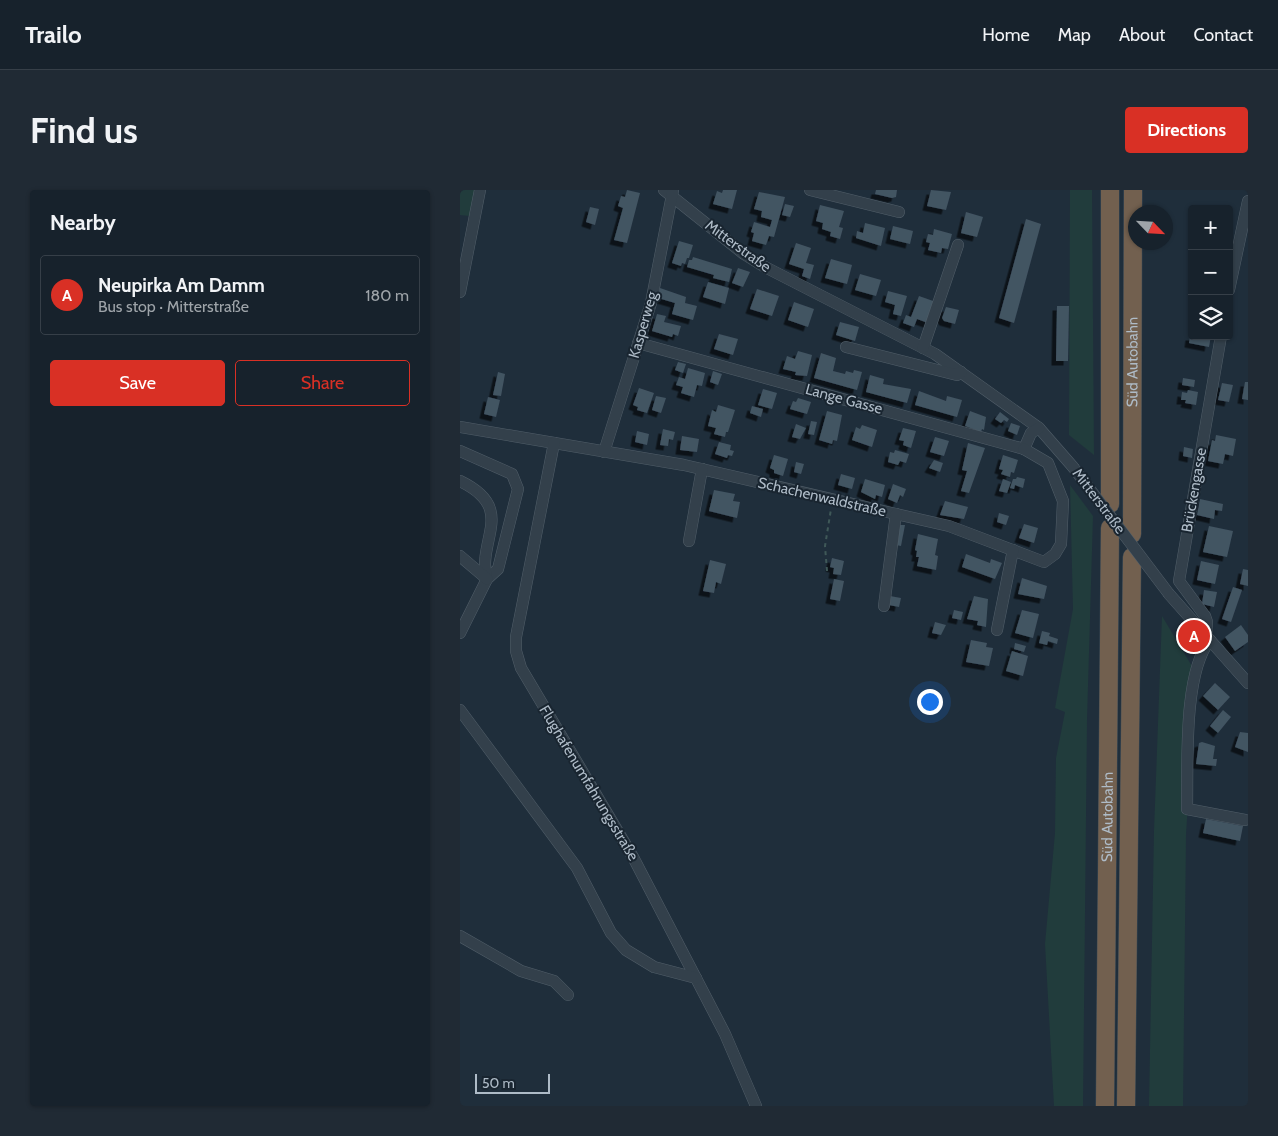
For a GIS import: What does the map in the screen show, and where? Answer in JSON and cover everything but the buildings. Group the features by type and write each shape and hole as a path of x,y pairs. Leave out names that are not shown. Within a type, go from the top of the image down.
{"highway":[{"name":"Süd Autobahn","path":"1110,190 1110,504"},
{"name":"Süd Autobahn","path":"1132,534 1133,190"},
{"name":"Süd Autobahn","path":"1104,1106 1110,528"},
{"name":"Süd Autobahn","path":"1126,1106 1132,557"}],"street":[{"path":"460,292 480,190"},
{"path":"810,190 899,212"},
{"name":"Kasperweg","path":"604,452 651,303 670,192"},
{"name":"Mitterstraße","path":"670,192 744,254 765,267 924,348 1039,428 1072,467 1169,594 1248,683"},
{"path":"1233,271 1248,202"},
{"path":"924,348 958,245"},
{"name":"Brückengasse","path":"1208,638 1205,616 1179,581 1220,340"},
{"name":"Lange Gasse","path":"638,343 1024,449"},
{"path":"846,347 940,371 957,374 961,372"},
{"name":"Schachenwaldstraße","path":"460,427 702,469 949,526 1044,562 1055,554 1061,544 1063,501 1053,472 1041,457 1024,449"},
{"path":"1024,449 1031,433 1039,428"},
{"name":"Flughafenumfahrungsstraße","path":"554,443 516,637 516,651 521,668 634,857 725,1034 756,1106"},
{"path":"460,451 512,474 518,489 498,569 487,579 460,633"},
{"path":"689,540 702,469"},
{"path":"460,481 474,488 490,507 492,530 483,566 487,579"},
{"path":"884,606 896,514"},
{"path":"997,630 1013,550"},
{"path":"460,556 487,579"},
{"path":"1208,638 1196,666 1191,709 1187,809 1245,820"},
{"path":"460,710 576,868 611,933 626,950 654,967 696,978"},
{"path":"460,936 521,971 554,981 568,995"}],"path":[{"path":"827,570 825,546 833,500"}],"green space":[{"path":"460,190 475,190 470,216 460,215"},
{"path":"1070,190 1092,190 1094,455 1069,435"},
{"path":"1070,485 1093,516 1087,720 1083,1106 1054,1106 1045,944 1055,833 1056,758 1065,712 1055,708 1073,609"},
{"path":"1162,616 1196,673 1186,835 1183,1106 1149,1106 1154,831"}],"place":[{"name":"Neupirka Am Damm","path":"1194,636"}]}
